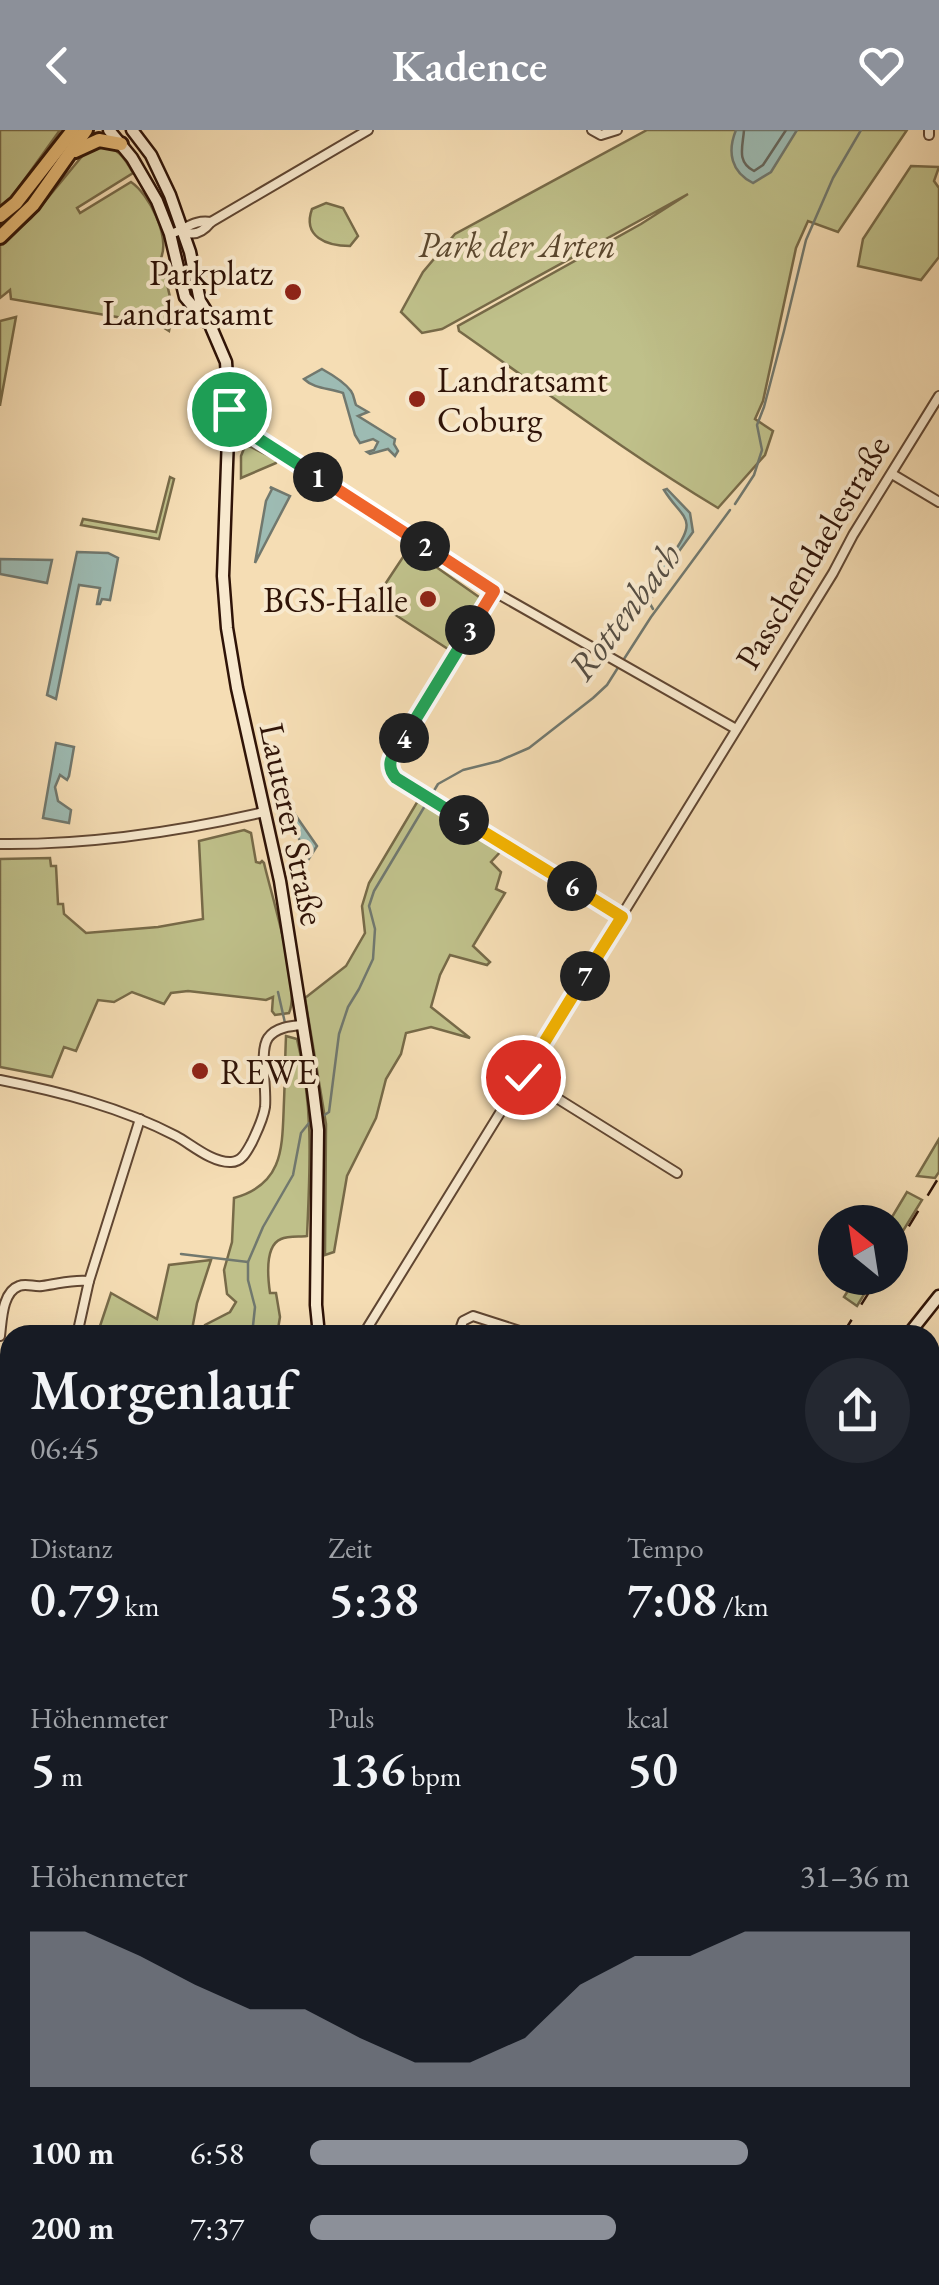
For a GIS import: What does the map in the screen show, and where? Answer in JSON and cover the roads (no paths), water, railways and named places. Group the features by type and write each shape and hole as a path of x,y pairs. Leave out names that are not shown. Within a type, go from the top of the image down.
{"highway":[{"path":"0,238 33,205 65,150 70,130"},
{"path":"0,216 86,130"},
{"path":"65,150 99,140 121,144"}],"street":[{"name":"Lauterer Straße","path":"109,130 190,252 200,301 226,362 228,433 223,552 227,628 280,882 318,1130 318,1325"},
{"name":"Lauterer Straße","path":"132,130 162,174 176,233"},
{"path":"176,233 195,222 211,222 368,130"},
{"path":"592,130 601,135 616,130"},
{"name":"Passchendaelestraße","path":"370,1325 939,396"},
{"path":"228,433 265,442 494,591 734,733"},
{"path":"892,474 939,502"},
{"path":"494,591 388,763 390,770 396,778 622,917"},
{"path":"0,844 129,838 264,812"},
{"path":"0,1080 83,1099 140,1119 230,1163 240,1160 263,1118 268,1039 282,1028 303,1025"},
{"path":"523,1077 677,1174"},
{"path":"80,1325 89,1281 140,1119"},
{"path":"2,1325 7,1298 22,1284 89,1281"},
{"path":"916,1325 939,1296"},
{"path":"462,1325 473,1316 500,1325"}],"water":[{"path":"736,130 797,130 771,172 753,183 733,161"},
{"path":"322,369 345,385 356,405 368,412 358,416 395,439 395,456 388,449 367,452 374,450 378,442 373,439 360,443 343,393 317,387 304,379"},
{"path":"272,489 290,496 255,563 266,501"},
{"path":"664,490 690,513 693,532 677,554 669,575 652,597 646,597 647,580 669,551 674,552 686,532 685,519"},
{"path":"77,552 108,553 118,558 110,600 102,599 97,604 100,588 79,585 56,699 47,695"},
{"path":"0,559 52,560 47,583 0,574"},
{"path":"56,743 74,747 69,776 67,780 60,775 55,787 58,801 71,810 69,823 43,818"},
{"path":"294,813 317,846 299,874 302,845"}],"waterway":[{"name":"Rottenbach","path":"735,504 754,475 762,450 757,425 806,240 833,178 861,130"},
{"name":"Rottenbach","path":"624,659 730,510"},
{"path":"646,597 653,609"},
{"name":"Rottenbach","path":"323,1116 329,1112 339,1034 373,959 375,929 369,906 374,891 438,784 463,770 529,748 593,698 619,666"},
{"name":"Rottenbach","path":"278,992 285,1023"},
{"name":"Rottenbach","path":"253,1325 255,1307 248,1262 293,1175 301,1133 309,1123"},
{"path":"181,1254 248,1262"}],"railway":[{"path":"908,1228 939,1177"},
{"path":"848,1325 867,1295"}],"place":[{"name":"Parkplatz Landratsamt","path":"293,292"},
{"name":"Landratsamt Coburg","path":"417,399"},
{"name":"BGS-Halle","path":"428,599"},
{"name":"REWE","path":"200,1071"}],"park label":[{"name":"Park der Arten","path":"517,244"}]}
